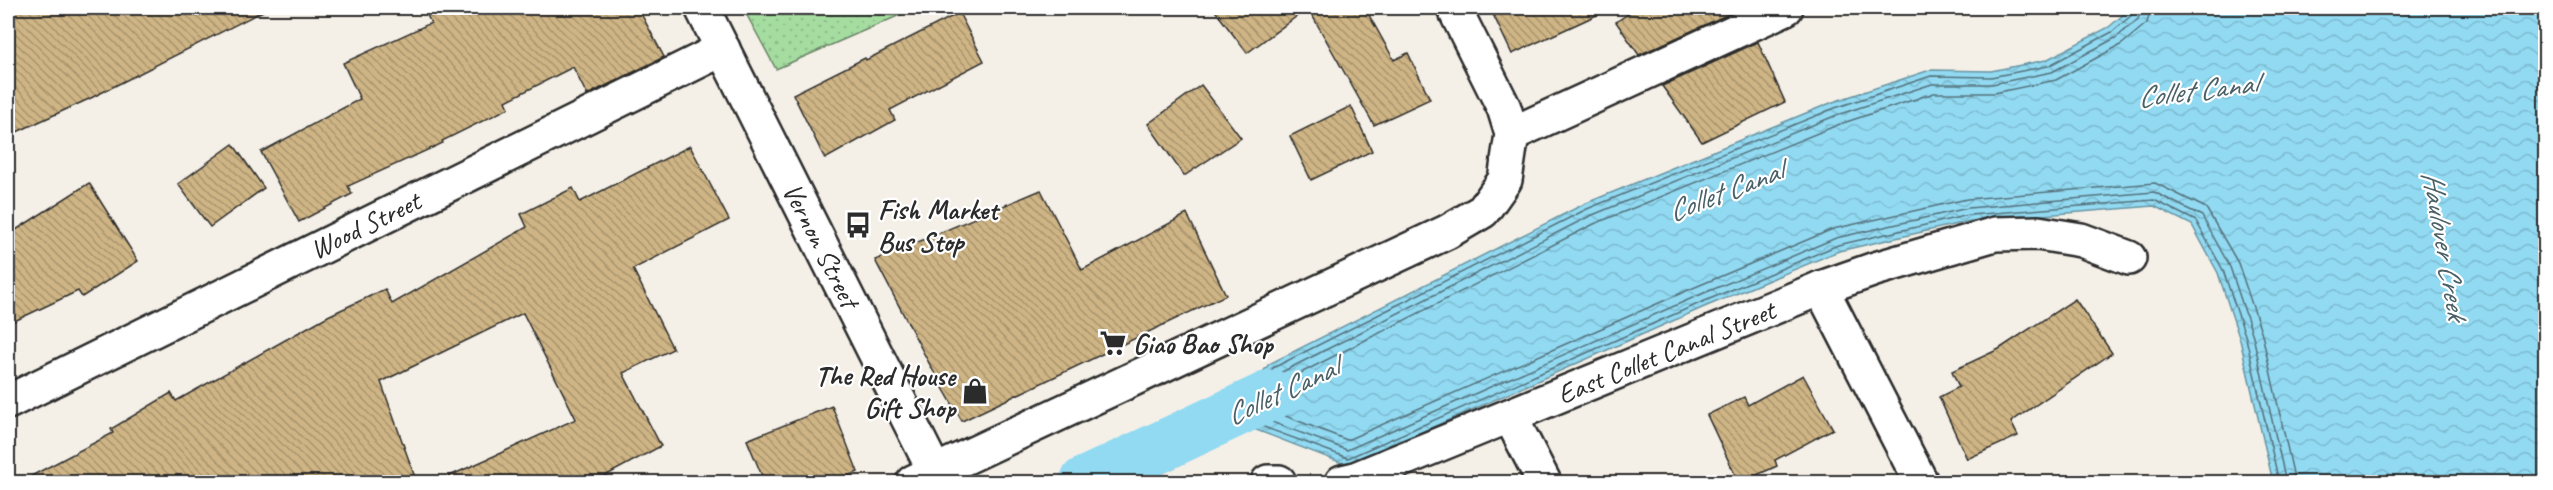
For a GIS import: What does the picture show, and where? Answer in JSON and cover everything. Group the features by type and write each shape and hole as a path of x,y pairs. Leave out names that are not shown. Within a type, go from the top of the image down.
{"street":[{"name":"Vernon Street","path":"702,8 929,479"},
{"path":"929,479 1483,211 1505,180 1512,134 1504,108 1455,8"},
{"path":"1512,134 1786,8"},
{"name":"Wood Street","path":"8,402 723,49"},
{"name":"East Collet Canal Street","path":"1342,483 1821,288 1875,269 1995,234 2038,233 2070,238 2129,258"},
{"path":"1821,288 1921,483"},
{"path":"1510,416 1544,483"},
{"path":"1268,483 1279,483"}],"green space":[{"path":"743,8 916,8 776,69"}],"water":[{"name":"Haulover Creek","path":"2131,8 2545,8 2545,482 2273,482 2240,340 2218,273 2192,225 2154,206 1970,221 1839,251 1702,308 1347,465 1254,429 1144,482 1096,482 1232,412 1269,364 1584,204 1833,102 1930,70 1991,71 2046,60 2109,27"}],"building":[{"path":"8,8 269,8 91,98 8,136"},
{"path":"423,8 638,8 664,57 587,95 573,67 506,101 509,108 442,141 443,143 348,186 352,194 299,222 261,152 360,99 343,63 431,23"},
{"path":"1213,8 1308,8 1247,53"},
{"path":"1308,8 1365,8 1394,60 1408,53 1430,99 1374,125"},
{"path":"1490,8 1612,8 1512,54"},
{"path":"1637,8 1742,8 1639,55 1616,22"},
{"path":"959,13 984,61 890,110 895,120 825,159 793,94"},
{"path":"1758,42 1785,102 1702,142 1662,86"},
{"path":"1201,85 1241,138 1184,176 1148,124"},
{"path":"1351,106 1372,151 1311,180 1290,136"},
{"path":"233,144 264,188 210,227 178,184"},
{"path":"690,146 729,220 633,269 673,349 623,373 661,446 592,483 434,483 576,419 523,313 381,382 417,483 18,483 113,433 111,429 171,393 176,401 328,316 385,289 392,304 527,227 521,214 573,188 580,202"},
{"path":"89,183 138,261 82,297 78,291 8,324 8,235"},
{"path":"1041,190 1082,270 1187,214 1226,295 962,421 875,260"},
{"path":"2075,299 2112,353 2011,422 2018,436 1967,459 1939,397 1959,387 1952,371 1999,349"},
{"path":"1803,375 1833,429 1775,460 1777,466 1739,483 1707,415 1744,397 1748,405"},
{"path":"832,406 858,472 831,483 765,483 747,440"}],"waterway":[{"name":"Collet Canal","path":"1085,482 1271,395"}],"place":[{"name":"Fish Market Bus Stop","path":"858,225"},
{"name":"Giao Bao Shop","path":"1113,343"},
{"name":"The Red House Gift Shop","path":"975,391"}]}
